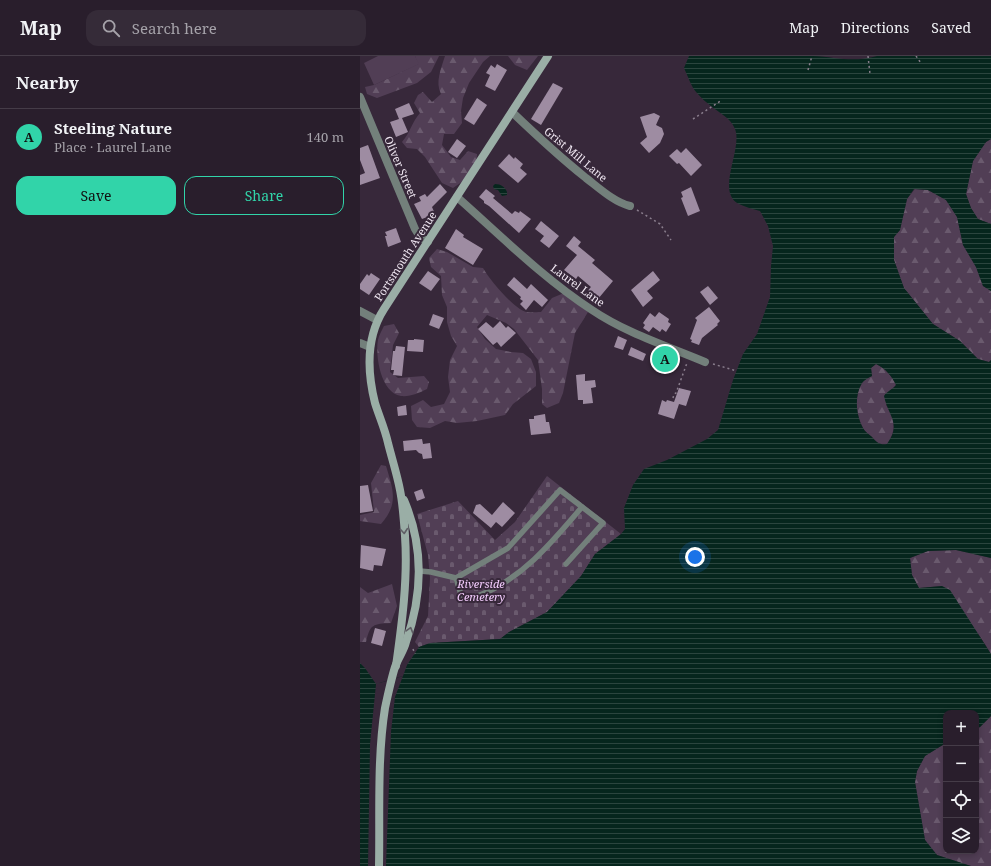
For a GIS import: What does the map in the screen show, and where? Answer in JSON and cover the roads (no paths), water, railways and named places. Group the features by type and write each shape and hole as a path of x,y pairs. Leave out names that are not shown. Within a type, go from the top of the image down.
{"main road":[{"name":"Portsmouth Avenue","path":"396,666 405,590 405,542 400,492 387,438 374,397 370,367 372,333 377,320 548,56"},
{"name":"Portsmouth Avenue","path":"379,866 381,760 387,697 396,666 406,644 411,628 418,599 420,571 412,518 400,492"}],"street":[{"name":"Oliver Street","path":"360,97 415,228 420,237 428,242"},
{"name":"Grist Mill Lane","path":"512,112 564,161 610,196 623,204 630,206"},
{"name":"Laurel Lane","path":"457,197 544,274 592,310 628,330 705,362"},
{"path":"360,311 377,320"},
{"path":"360,343 370,347"}],"lane":[{"path":"420,571 456,578 508,548 560,490 603,523 566,564"},
{"path":"456,578 462,598 479,596 507,581 528,565 556,537 582,507"}],"place":[{"name":"Steeling Nature","path":"665,359"}],"park label":[{"name":"Riverside Cemetery","path":"481,589"}]}
